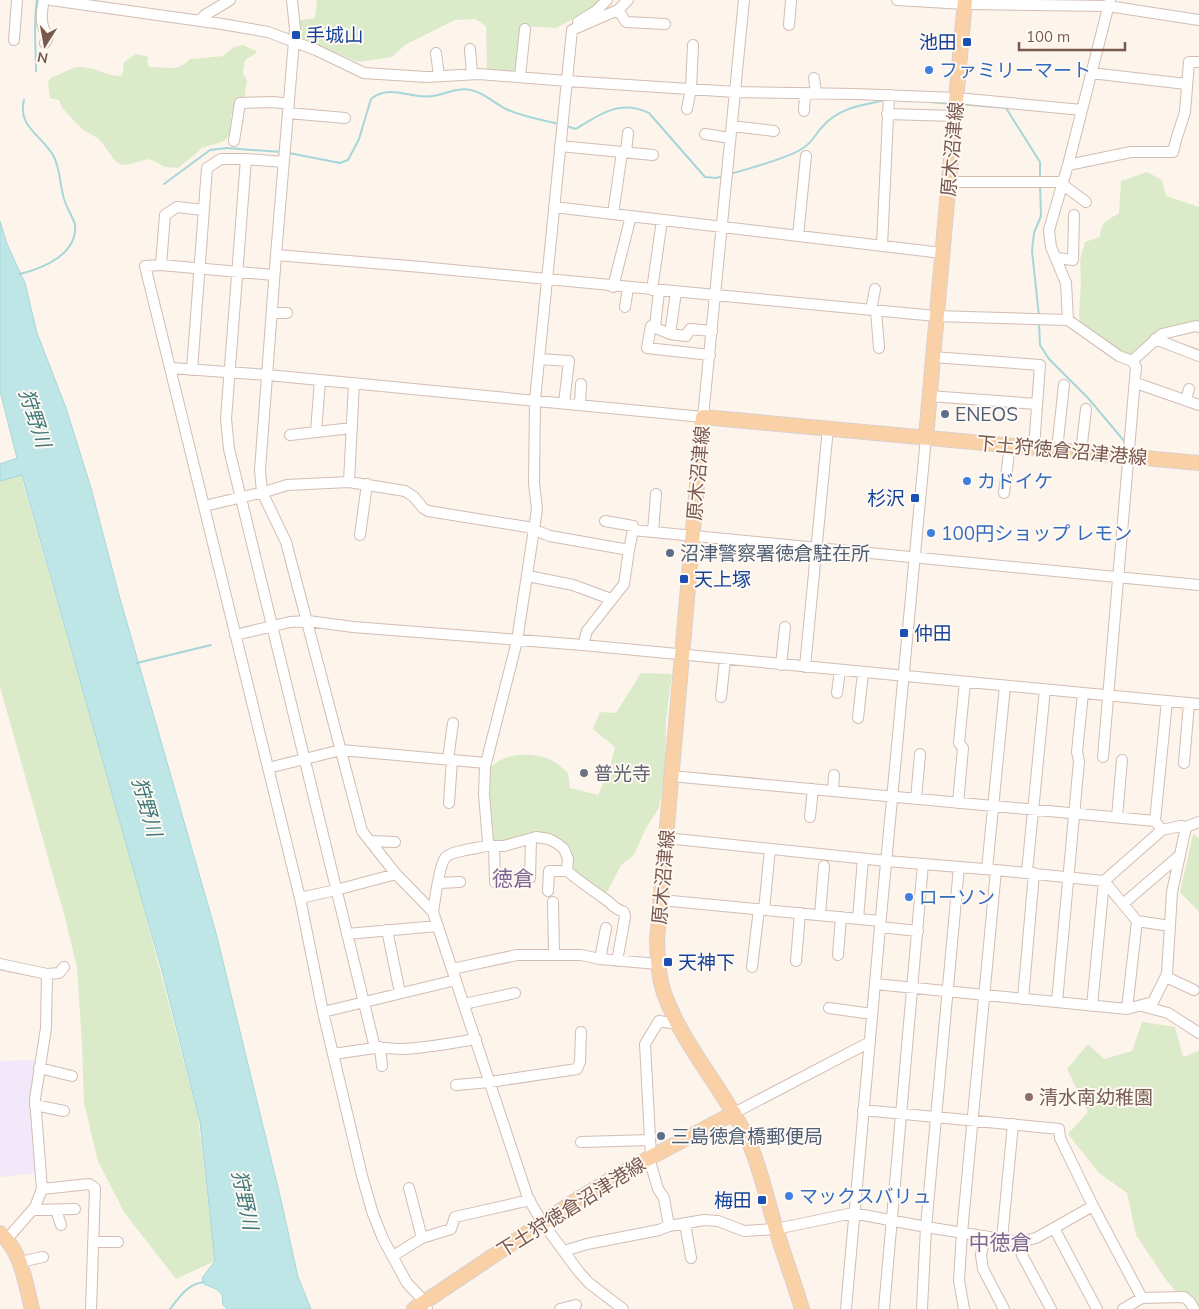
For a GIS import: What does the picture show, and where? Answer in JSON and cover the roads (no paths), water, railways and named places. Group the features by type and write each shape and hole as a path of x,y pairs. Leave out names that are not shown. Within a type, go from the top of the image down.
{"main road":[{"name":"原木沼津線","path":"802,1309 750,1145 734,1113 677,1024 664,992 658,964 657,940 660,900 703,417 926,437 965,2"},
{"name":"下土狩徳倉沼津港線","path":"926,437 1199,463"},
{"name":"下土狩徳倉沼津港線","path":"422,1307 581,1196 734,1113"},
{"path":"4,1236 15,1250 20,1262 32,1309"}],"street":[{"path":"14,40 17,0"},
{"path":"44,0 41,15 43,29 48,37 45,43"},
{"path":"51,0 268,32 316,50 364,73 426,77 472,74 735,92 816,93 888,104 1082,110"},
{"path":"199,21 205,15 230,0"},
{"path":"292,0 295,16 294,42 260,470 262,492 284,536 362,830 396,874 433,912 530,1200 542,1222 589,1283 624,1309"},
{"path":"495,882 491,846 488,842 484,794 486,763 517,641 528,576 533,530 538,509 534,483 535,400 572,26 596,11 607,0"},
{"path":"572,30 618,10 628,0"},
{"path":"171,368 268,375 703,417 744,0"},
{"path":"790,25 791,0"},
{"path":"897,0 1109,3 1199,20"},
{"path":"1068,320 1066,284 1051,247 1049,230 1068,165 1109,3"},
{"path":"618,10 626,22 665,24"},
{"path":"520,78 525,28"},
{"path":"687,108 693,44"},
{"path":"470,49 472,74"},
{"path":"436,52 440,76"},
{"path":"1068,165 1131,152 1173,152 1185,112 1189,62 1199,62"},
{"path":"1092,73 1186,84"},
{"path":"814,78 816,93"},
{"path":"804,112 805,93"},
{"path":"234,141 240,103 273,102 288,108 345,118"},
{"path":"888,104 956,106"},
{"path":"882,246 888,104"},
{"path":"732,126 774,131"},
{"path":"614,214 628,133"},
{"path":"705,134 730,138"},
{"path":"560,146 653,155"},
{"path":"192,370 207,168 221,159 284,155"},
{"path":"798,236 806,156"},
{"path":"246,158 226,429 229,449 336,890 382,1066"},
{"path":"949,182 1063,183 1086,202"},
{"path":"554,207 942,253"},
{"path":"161,265 165,215 177,208 203,210"},
{"path":"1057,258 1073,260 1074,215"},
{"path":"613,287 631,216"},
{"path":"654,328 655,290 662,220"},
{"path":"276,255 874,311 936,316 1068,320 1119,356 1132,361 1136,367 1103,757"},
{"path":"274,275 161,265 145,266 300,898 323,1012 352,1136 373,1214 382,1239 422,1307"},
{"path":"625,307 628,288"},
{"path":"875,289 874,311 879,348"},
{"path":"670,334 676,292"},
{"path":"272,313 287,313"},
{"path":"710,355 648,348 651,326 670,334 686,336 690,329 712,331"},
{"path":"1132,361 1162,334 1196,326 1199,327"},
{"path":"1155,339 1199,356"},
{"path":"932,357 1040,365 1034,447"},
{"path":"540,359 568,361 564,403"},
{"path":"316,432 320,380"},
{"path":"1136,383 1199,404"},
{"path":"349,482 354,384"},
{"path":"580,404 581,384"},
{"path":"1057,449 1064,385"},
{"path":"1186,400 1189,389"},
{"path":"929,396 1037,404"},
{"path":"1081,452 1086,410"},
{"path":"290,434 352,428"},
{"path":"805,667 828,428"},
{"path":"846,1309 926,437"},
{"path":"1004,493 1010,445"},
{"path":"204,506 298,483 349,482 405,491 414,497 423,508 428,510 520,526 550,536 629,550"},
{"path":"360,535 366,484"},
{"path":"653,532 656,494"},
{"path":"583,646 587,631 624,584 633,526 605,521"},
{"path":"633,532 633,530 1199,585"},
{"path":"528,576 573,585 611,599"},
{"path":"235,635 298,620 353,627 682,655 1194,704 1184,763"},
{"path":"781,665 785,627"},
{"path":"721,696 726,660"},
{"path":"838,693 840,670"},
{"path":"858,718 863,672"},
{"path":"958,803 963,748 959,743 965,682"},
{"path":"961,1308 959,1280 962,1233 985,996 994,806 1005,686"},
{"path":"1023,999 1033,809 1044,689"},
{"path":"1057,1002 1075,814 1079,761 1077,752 1083,693"},
{"path":"1162,830 1156,821 1167,701"},
{"path":"448,803 453,723"},
{"path":"268,768 341,750 486,763"},
{"path":"916,799 920,754"},
{"path":"1117,817 1122,760"},
{"path":"833,791 834,775"},
{"path":"672,776 1156,821"},
{"path":"810,817 813,790"},
{"path":"1092,1006 1104,881 1162,830 1181,826 1186,827 1199,822"},
{"path":"875,984 1127,1009 1152,1002 1166,977 1172,892 1186,827"},
{"path":"433,912 445,857 450,854 491,846 504,846 536,837 558,844 564,850 568,858 566,871"},
{"path":"666,838 863,859 1068,876 1104,881 1137,921 1170,926"},
{"path":"530,878 531,839"},
{"path":"370,841 395,842"},
{"path":"752,967 770,849"},
{"path":"1123,904 1180,855"},
{"path":"858,919 863,859"},
{"path":"884,1309 924,864"},
{"path":"820,916 824,866"},
{"path":"922,1309 926,1227 959,867"},
{"path":"548,890 549,871 566,871 607,899 614,908 624,912 626,917 617,961"},
{"path":"300,898 396,874"},
{"path":"438,883 460,882"},
{"path":"660,900 858,919 918,931"},
{"path":"553,902 554,954"},
{"path":"796,961 800,914"},
{"path":"838,955 841,918"},
{"path":"1127,1009 1137,921"},
{"path":"347,934 438,926"},
{"path":"600,959 606,928"},
{"path":"387,930 400,993"},
{"path":"452,969 517,955 554,954 580,954 600,959 658,964"},
{"path":"0,964 47,974 59,973 64,967"},
{"path":"4,1236 33,1210 39,1200 42,1189 36,1105 39,1068 46,1028 47,974"},
{"path":"1166,977 1194,990"},
{"path":"323,1012 456,980"},
{"path":"464,1004 515,993"},
{"path":"1140,1005 1168,1014 1199,1033"},
{"path":"828,1008 872,1014"},
{"path":"669,1226 664,1198 658,1189 650,1158 645,1044 659,1021 677,1024"},
{"path":"456,1085 577,1069 580,1062 581,1032"},
{"path":"333,1054 378,1047 389,1046 400,1049 476,1039"},
{"path":"734,1113 870,1042"},
{"path":"39,1068 72,1076"},
{"path":"36,1105 64,1111"},
{"path":"863,1110 1059,1129 1060,1138 1093,1206 1142,1298"},
{"path":"1002,1239 1012,1124"},
{"path":"581,1142 650,1140"},
{"path":"42,1189 89,1184 95,1188 91,1309"},
{"path":"409,1188 422,1238"},
{"path":"393,1256 422,1238 451,1229 455,1217 530,1200"},
{"path":"564,1251 577,1246 685,1223 713,1220 742,1230 776,1229 854,1213 1020,1242 1036,1238 1093,1206"},
{"path":"33,1210 75,1209"},
{"path":"56,1210 61,1225"},
{"path":"685,1223 691,1258"},
{"path":"1054,1228 1097,1309"},
{"path":"985,1236 981,1255 983,1269 1004,1309"},
{"path":"93,1242 118,1242"},
{"path":"1020,1242 1022,1255 1051,1309"},
{"path":"20,1262 43,1257"},
{"path":"1123,1309 1142,1298 1184,1296 1194,1309"},
{"path":"560,1309 576,1305"}],"water":[{"name":"狩野川","path":"0,221 7,244 25,283 37,333 66,408 91,488 119,595 216,933 298,1277 311,1309 227,1309 223,1305 222,1294 204,1284 202,1278 215,1261 200,1122 162,971 22,475 0,481 0,464 17,458 0,391"}],"waterway":[{"path":"36,71 35,27 37,0"},
{"path":"289,153 340,163 348,160 359,139 371,99 378,94 386,92 425,97 466,89 481,94 503,108 559,124"},
{"path":"20,274 39,268 58,258 71,244 75,224 64,199 59,171 53,155 31,130 24,117 24,100"},
{"path":"730,174 797,152 809,143 823,126 837,115 860,105 886,100"},
{"path":"931,102 951,104"},
{"path":"960,104 1006,108 1040,162 1040,178"},
{"path":"566,126 576,129 593,118 619,108 639,109 649,113 705,177 716,178 723,176"},
{"path":"164,184 210,150 226,148 282,152"},
{"path":"1039,316 1032,251 1034,233 1041,216 1040,186"},
{"path":"1039,323 1040,345 1049,359 1088,398 1125,442"},
{"path":"137,663 211,645"},
{"path":"170,1309 188,1288 204,1282"}],"place":[{"name":"手城山","path":"296,35"},
{"name":"池田","path":"967,42"},
{"name":"ファミリーマート","path":"929,70"},
{"name":"ENEOS","path":"945,414"},
{"name":"カドイケ","path":"967,481"},
{"name":"杉沢","path":"915,498"},
{"name":"100円ショップ レモン","path":"931,533"},
{"name":"沼津警察署徳倉駐在所","path":"670,553"},
{"name":"天上塚","path":"684,579"},
{"name":"仲田","path":"904,633"},
{"name":"普光寺","path":"584,773"},
{"name":"ローソン","path":"909,897"},
{"name":"天神下","path":"668,962"},
{"name":"清水南幼稚園","path":"1029,1097"},
{"name":"三島徳倉橋郵便局","path":"661,1136"},
{"name":"マックスバリュ","path":"789,1196"},
{"name":"梅田","path":"762,1200"}],"district":[{"name":"徳倉","path":"513,879"},
{"name":"中徳倉","path":"1000,1243"}]}
